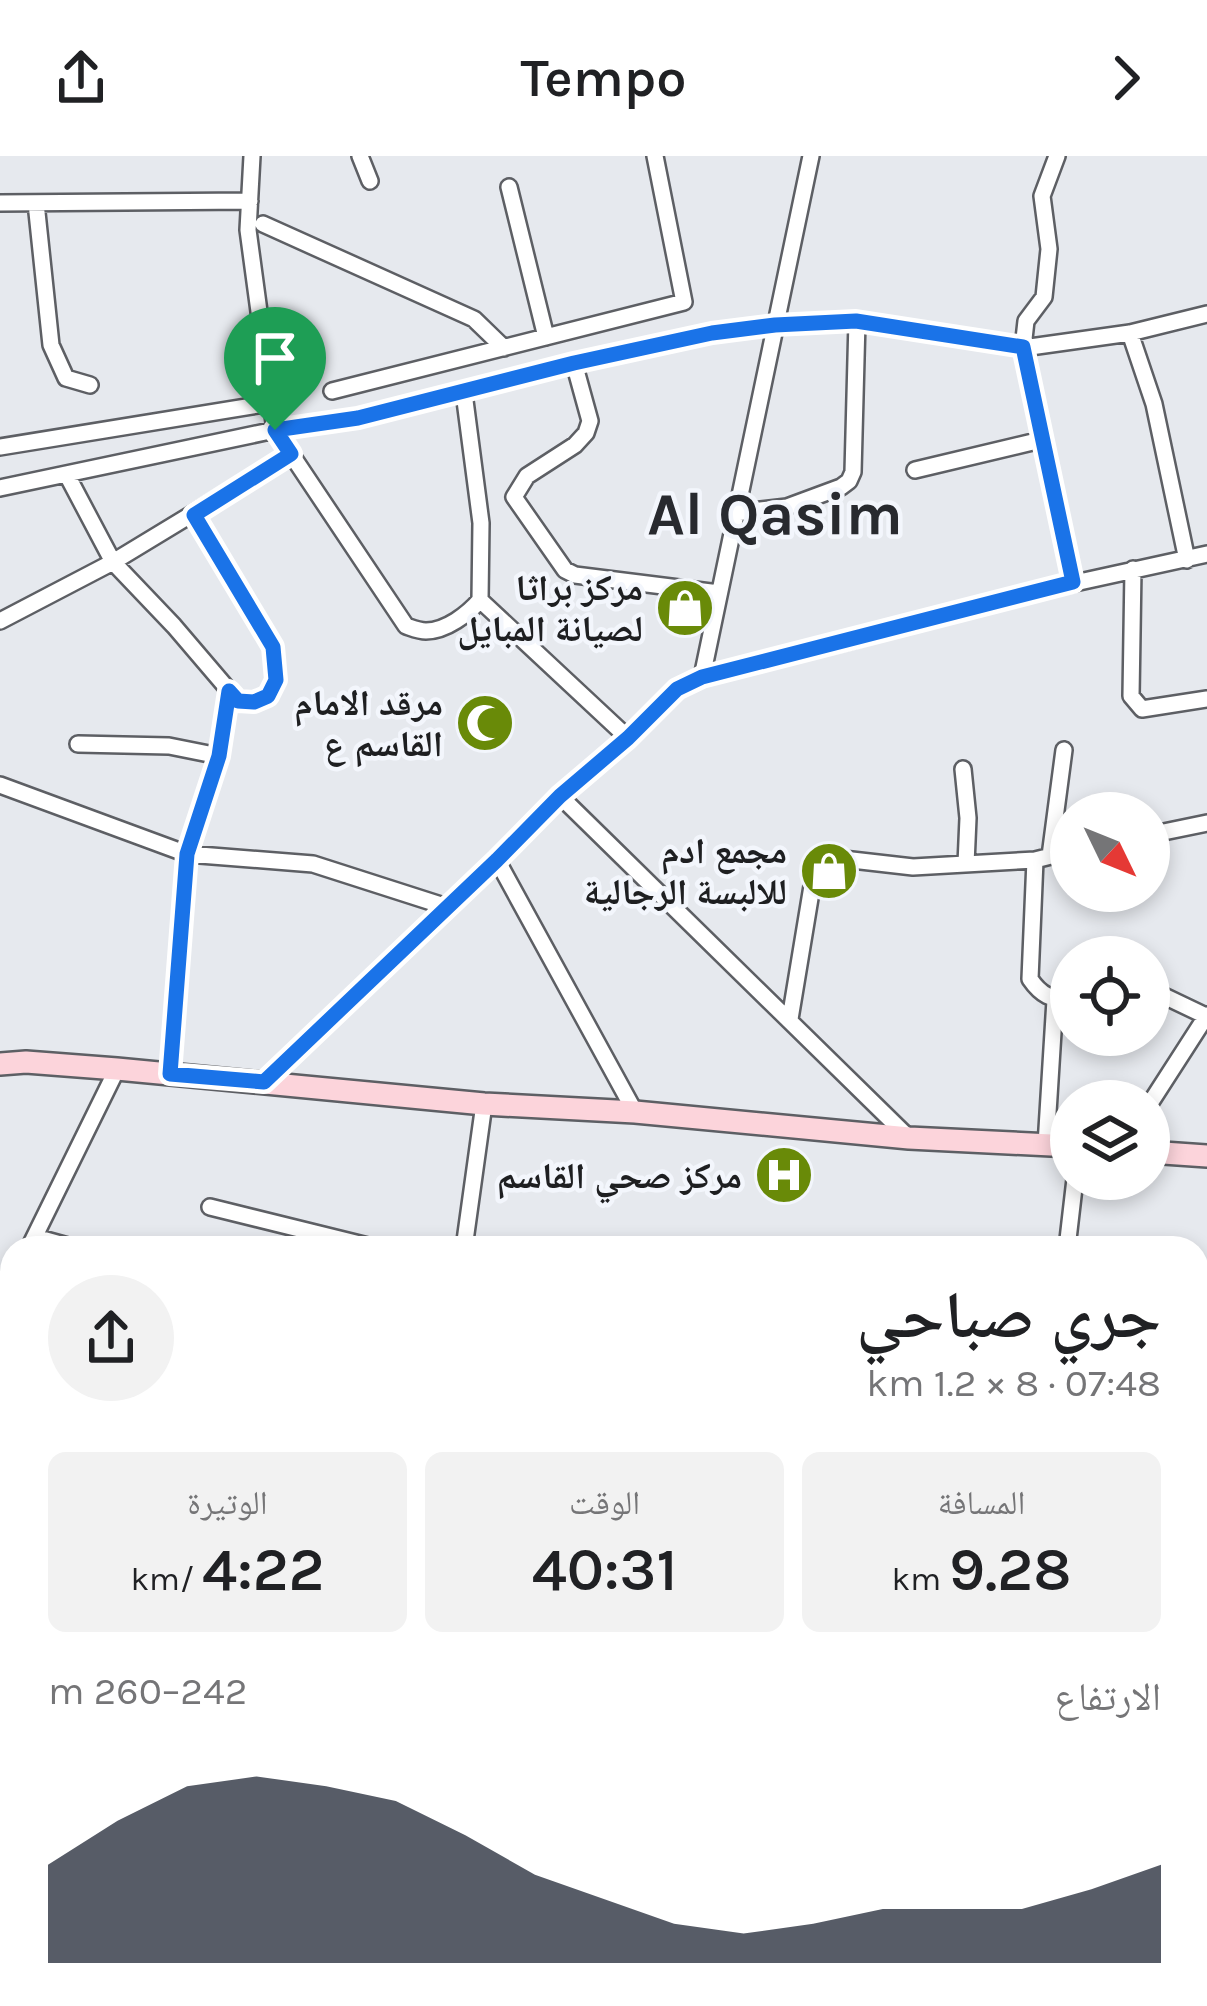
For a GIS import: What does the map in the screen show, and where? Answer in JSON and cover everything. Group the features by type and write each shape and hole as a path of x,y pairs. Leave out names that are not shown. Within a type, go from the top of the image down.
{"street":[{"path":"251,156 248,230 275,430 406,626 426,631 453,622 480,600 481,523 464,393"},
{"path":"360,156 370,181"},
{"path":"332,392 684,302 656,156"},
{"path":"702,677 811,156"},
{"path":"1057,156 1042,196 1049,249 1044,297 1026,321 1023,347 1073,582"},
{"path":"509,187 546,337"},
{"path":"0,203 250,200"},
{"path":"36,203 51,345 66,378 90,385"},
{"path":"263,224 474,319 504,348"},
{"path":"0,488 275,430 358,418 712,333 856,321 1023,347 1130,333 1207,314"},
{"path":"735,513 787,507 849,481 854,472 856,321"},
{"path":"1130,333 1154,404 1187,560"},
{"path":"574,363 590,421 586,433 527,476 514,497 565,570 575,575 719,593"},
{"path":"0,447 270,403"},
{"path":"915,470 1041,440"},
{"path":"0,621 113,562 291,454"},
{"path":"67,475 113,562 238,701 254,702 268,696 276,680 273,647 194,515"},
{"path":"264,1082 677,689 702,677 1073,582 1207,554"},
{"path":"1133,569 1131,696 1142,709 1207,699"},
{"path":"480,600 628,738"},
{"path":"170,1074 187,854 219,756 229,691"},
{"path":"78,744 169,746 219,756"},
{"path":"1050,996 1039,992 1030,979 1042,858 1064,751"},
{"path":"963,769 966,864"},
{"path":"0,784 187,854 313,863 447,907"},
{"path":"560,796 909,1138"},
{"path":"1170,831 1207,823"},
{"path":"790,1018 817,856 913,867 1050,856"},
{"path":"497,860 635,1112"},
{"path":"1165,1080 1206,1015 1170,999"},
{"path":"1046,1145 1056,1056"},
{"path":"0,1064 117,1069 484,1104 1050,1145"},
{"path":"35,1236 117,1069"},
{"path":"466,1236 484,1104"},
{"path":"1170,1153 1207,1156"},
{"path":"1068,1236 1073,1200"},
{"path":"210,1207 327,1236"}],"place":[{"name":"مركز براثا لصيانة المبايل","path":"685,608"},
{"name":"مرقد الامام القاسم ع","path":"485,723"},
{"name":"مجمع ادم للالبسة الرجالية","path":"829,871"},
{"name":"مركز صحي القاسم","path":"784,1175"}],"district":[{"name":"Al Qasim","path":"775,513"}],"route":[{"path":"856,321 1023,347 1073,582 702,677 677,689 264,1082 170,1074 187,854 219,756 229,691 238,701 254,702 268,696 276,680 273,647 194,515 291,454 275,430 358,418 574,363 712,333 775,325 856,321"}]}
